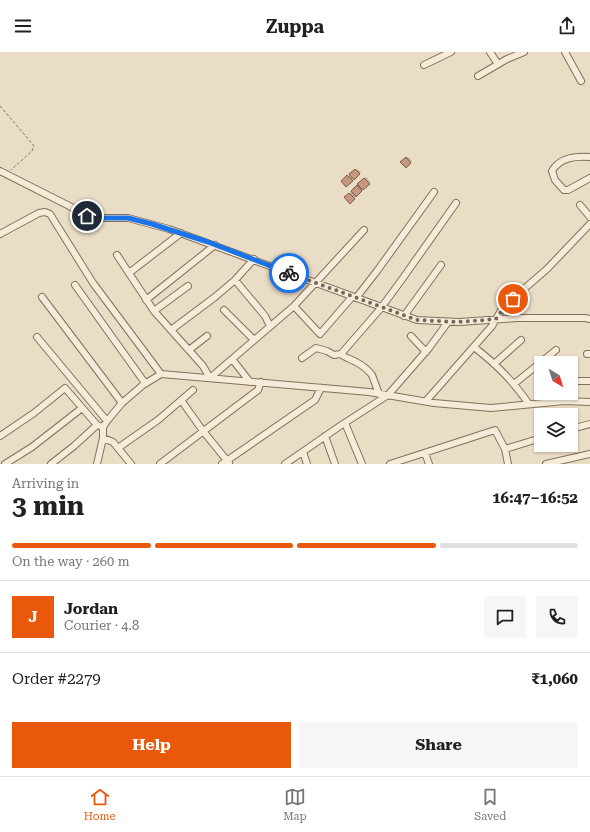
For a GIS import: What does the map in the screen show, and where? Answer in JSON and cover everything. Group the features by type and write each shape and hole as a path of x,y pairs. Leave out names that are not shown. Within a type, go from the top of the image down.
{"street":[{"path":"424,66 451,52"},
{"path":"490,52 498,64"},
{"path":"478,76 498,64 524,52"},
{"path":"565,52 581,81"},
{"path":"590,157 571,157 563,160 555,166 552,171 555,180 564,190 568,190 590,178"},
{"path":"0,171 93,218 133,218 181,233 417,320 448,322 496,319 590,319"},
{"path":"294,306 320,334 377,271 434,192"},
{"path":"302,358 310,351 318,348 327,351 334,356 341,354 381,308 456,203"},
{"path":"580,205 590,217"},
{"path":"0,234 39,213 46,212 50,214 93,283 161,374"},
{"path":"426,401 492,326 504,308 547,269 590,224"},
{"path":"210,378 294,306 364,230"},
{"path":"130,273 181,233"},
{"path":"146,300 215,245"},
{"path":"117,255 154,311 208,372 210,378"},
{"path":"171,330 215,297 235,280 254,260"},
{"path":"404,316 441,265"},
{"path":"235,280 264,316 270,326"},
{"path":"76,285 145,383"},
{"path":"154,311 188,286"},
{"path":"42,297 122,403"},
{"path":"224,310 254,340"},
{"path":"285,464 388,395 426,352 448,322"},
{"path":"189,350 207,336"},
{"path":"411,336 426,352"},
{"path":"37,337 107,421"},
{"path":"494,364 521,340"},
{"path":"474,347 514,384 528,404"},
{"path":"514,384 556,350"},
{"path":"341,354 357,362 370,372 379,394"},
{"path":"232,359 250,382"},
{"path":"51,464 107,421 122,403 145,383 161,374 321,388 491,408 564,401 590,402"},
{"path":"578,381 590,381"},
{"path":"160,464 258,390 261,382"},
{"path":"0,436 34,413 65,388 100,426 103,438 97,464"},
{"path":"181,400 226,463 315,400 321,388"},
{"path":"118,448 158,420 193,390"},
{"path":"5,464 32,447 82,408"},
{"path":"345,423 362,464"},
{"path":"578,427 590,424"},
{"path":"390,464 495,430 504,449 507,464"},
{"path":"325,436 335,464"},
{"path":"103,438 112,442 131,464"},
{"path":"504,449 534,440"},
{"path":"303,452 307,464"},
{"path":"425,453 430,464"},
{"path":"546,464 590,454"}],"path":[{"path":"0,106 34,146 32,151 7,174"}],"building":[{"path":"406,157 411,163 406,168 400,162"},
{"path":"355,169 360,174 354,180 349,174"},
{"path":"347,175 353,181 346,187 341,181"},
{"path":"364,178 370,184 363,190 357,184"},
{"path":"357,185 362,191 356,197 351,191"},
{"path":"349,193 355,199 350,204 344,197"}],"way so far":[{"path":"289,273 417,320 459,322 496,319 513,299"}],"route":[{"path":"87,216 93,218 133,218 208,242 241,256 289,273"}]}
